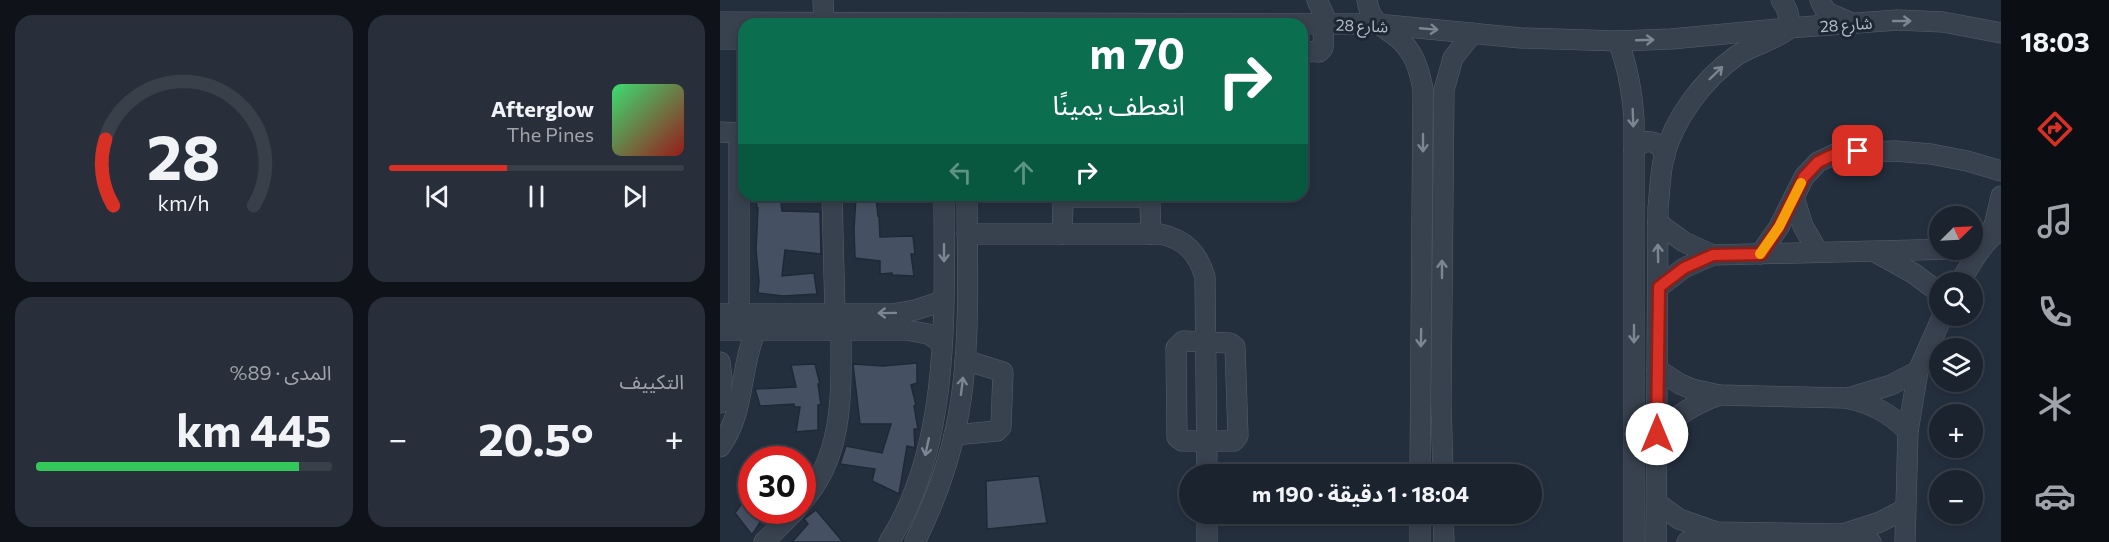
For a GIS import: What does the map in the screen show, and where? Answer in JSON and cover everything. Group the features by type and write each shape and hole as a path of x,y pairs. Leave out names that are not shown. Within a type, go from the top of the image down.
{"street":[{"path":"822,18 823,0"},
{"path":"1308,51 1322,50 1325,24 1324,15 1317,0"},
{"path":"1367,0 1369,10 1377,24 1408,47 1420,74 1423,104 1420,464"},
{"path":"1656,542 1658,222 1665,156 1690,104 1713,75 1738,55 1783,33 1788,28 1788,14 1780,0"},
{"path":"1820,0 1826,12 1852,24"},
{"name":"شارع 28","path":"1308,24 1377,24 1560,40 1618,41 1725,35 1898,20 1943,22 2001,33"},
{"name":"شارع 28","path":"720,22 738,22"},
{"path":"1443,464 1443,105 1447,74 1453,58 1473,33"},
{"path":"720,39 738,39"},
{"path":"1618,41 1632,87 1634,149 1634,542"},
{"path":"1423,104 1443,105"},
{"path":"734,133 729,221 729,314 919,331 942,343"},
{"path":"1634,149 1642,142 1652,142 1660,147 1665,156"},
{"path":"1761,254 1779,227 1804,177 1818,162 1837,153 1895,151 1931,154 2001,171"},
{"path":"1966,272 1995,222 2001,196"},
{"path":"1794,197 1803,226 1818,252"},
{"path":"816,484 825,472 833,444 841,382 832,201"},
{"path":"889,542 899,526 923,467 936,403 942,343 944,201"},
{"path":"915,542 938,490 954,435 965,360 968,201"},
{"path":"1062,234 1063,203 1065,201"},
{"path":"1147,201 1150,204 1151,234"},
{"path":"1658,222 1684,242 1713,255"},
{"path":"967,234 1151,234 1174,237 1185,243 1202,264 1206,277 1207,464"},
{"path":"1659,287 1684,268 1713,255 1929,250"},
{"path":"1873,251 1913,273 1929,285"},
{"path":"720,330 756,330 838,322 906,312 943,301"},
{"path":"1905,542 1908,431 1918,370 1938,326"},
{"path":"727,402 756,330"},
{"path":"1183,341 1230,342 1237,350 1238,436 1231,443 1207,442 1179,439 1176,434 1176,348 1183,341"},
{"path":"954,435 997,431 1001,427 1003,372 1000,369 965,360"},
{"path":"720,362 732,426 720,447"},
{"path":"1657,369 1686,387 1719,396 1846,398 1873,406 1886,413 1908,431"},
{"path":"1846,398 1884,388 1918,370"},
{"path":"1657,434 1679,414 1705,400 1719,396"},
{"path":"1421,400 1441,401"},
{"path":"1657,504 1679,519 1716,532 1752,537 1834,537 1871,542"},
{"path":"1834,537 1880,522 1905,509"},
{"path":"764,542 782,524"},
{"path":"1208,524 1208,542"},
{"path":"1420,524 1420,542"},
{"path":"1443,524 1444,542"},
{"path":"1687,542 1716,532"}],"building":[{"path":"756,201 781,201 782,211 820,212 821,254 785,250 782,276 814,273 817,294 783,296 758,293"},
{"path":"856,201 876,201 880,237 913,236 915,254 911,254 914,276 880,274 880,261 855,258"},
{"path":"917,363 917,383 911,385 918,429 914,429 915,448 907,446 899,494 872,481 875,469 840,464 846,446 882,453 891,424 860,424 853,364 883,366"},
{"path":"815,364 820,384 818,384 821,405 818,405 818,430 796,432 800,407 794,407 794,404 760,406 755,389 796,387 791,365"},
{"path":"1039,476 1047,523 987,529 986,481"},
{"path":"816,510 843,542 792,542 808,524 816,524"},
{"path":"744,524 759,524 752,535"}],"slow traffic":[{"path":"1760,254 1779,227 1801,183"}],"route":[{"path":"1657,434 1659,287 1684,268 1713,255 1761,254 1779,227 1804,177 1818,162 1837,153 1858,151"}]}
